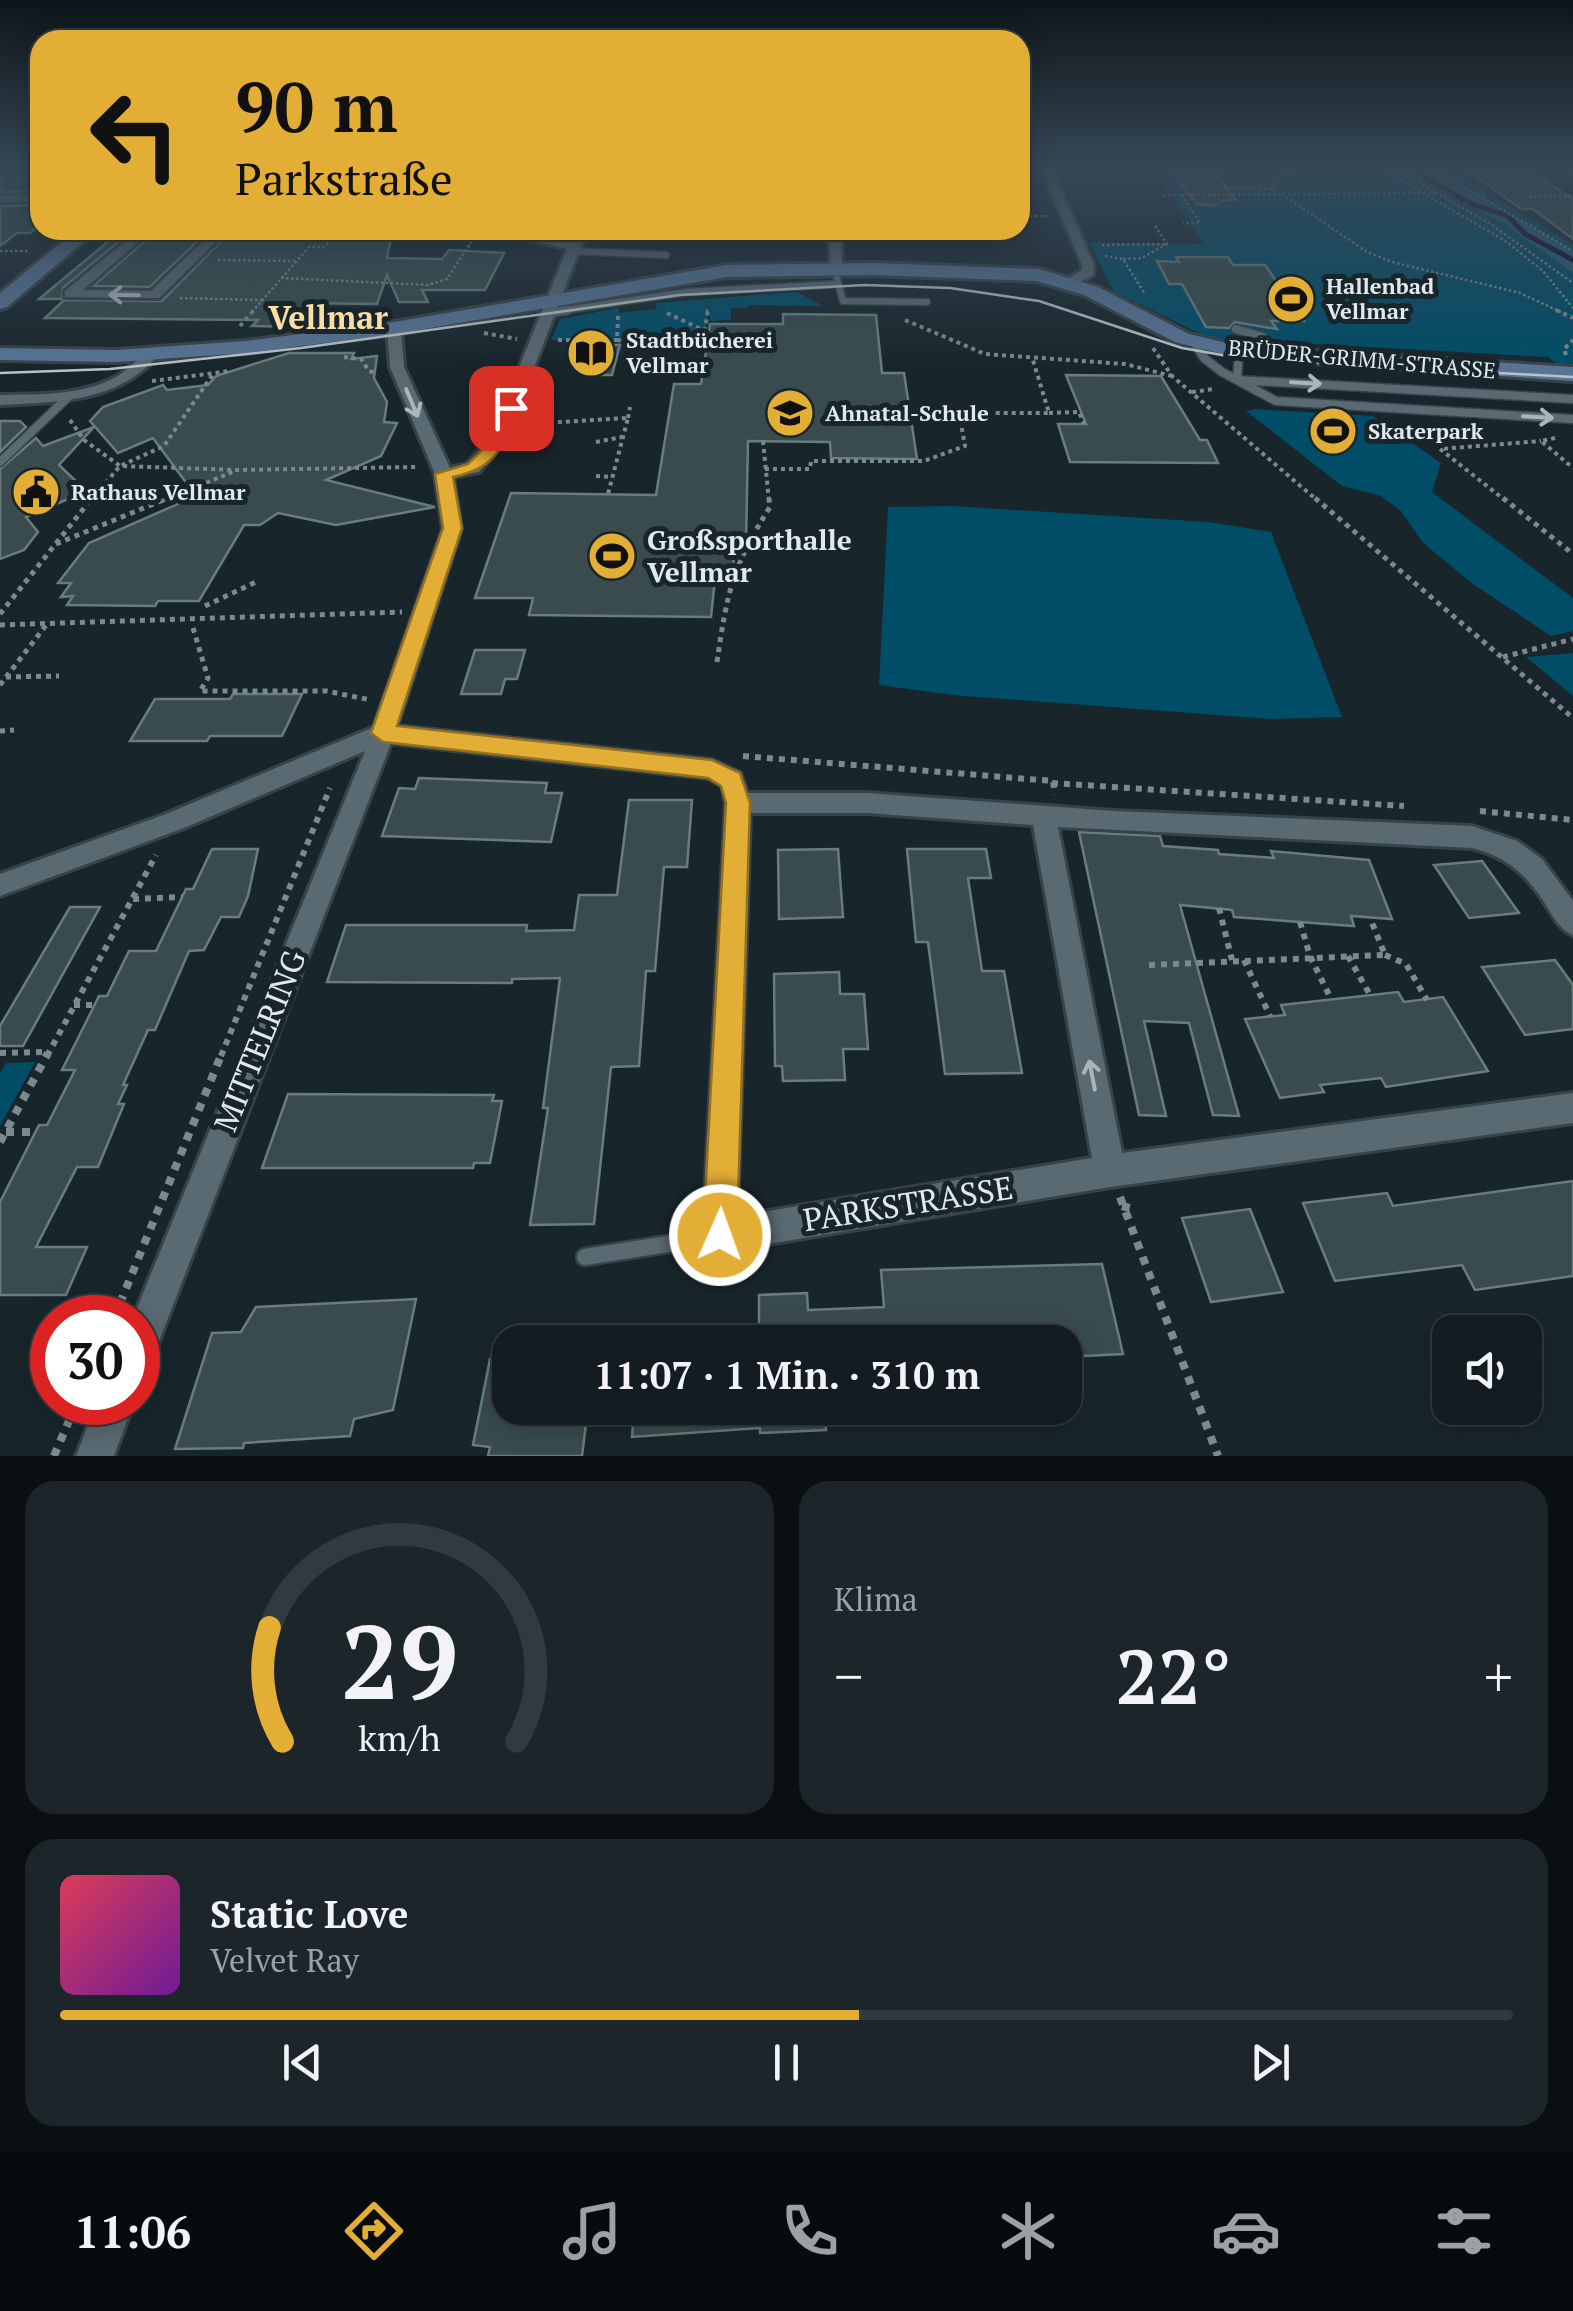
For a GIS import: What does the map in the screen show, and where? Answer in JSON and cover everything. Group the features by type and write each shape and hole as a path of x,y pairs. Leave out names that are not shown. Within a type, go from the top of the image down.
{"street":[{"path":"1069,282 1088,272 1074,233"},
{"path":"0,302 76,240"},
{"path":"134,240 70,294 154,295 211,240"},
{"path":"534,240 573,250"},
{"path":"441,469 473,468 492,450 577,240"},
{"path":"835,240 836,276"},
{"name":"BRÜDER-GRIMM-STRASSE","path":"25,351 153,353 394,328 549,307 727,271 836,276 1022,274 1069,282 1160,328 1194,342 1239,352 1572,376"},
{"name":"MITTELRING","path":"159,1295 385,728 452,528 441,469 397,367 394,328"},
{"path":"0,336 25,351"},
{"path":"0,354 25,351"},
{"path":"0,400 63,400 122,382 138,372 153,353"},
{"path":"0,885 175,821 385,728 712,769 732,780 738,803 720,1235"},
{"path":"738,803 867,803 1472,837 1516,850 1573,923"},
{"path":"1043,814 1110,1170"},
{"name":"PARKSTRASSE","path":"720,1235 1110,1170 1573,1108"},
{"path":"95,1456 107,1425"}],"lane":[{"path":"573,250 666,254"},
{"path":"836,276 843,302 927,302"},
{"path":"1236,329 1263,337 1278,357"},
{"path":"1194,342 1204,358 1276,401 1573,419"},
{"path":"1236,380 1239,352"},
{"path":"1236,380 1573,399"},
{"path":"0,462 63,400"},
{"path":"585,1257 720,1235"}],"path":[{"path":"1159,233 1167,244"},
{"path":"1339,233 1367,252 1392,262 1520,292 1573,318"},
{"path":"1490,233 1546,274 1573,308"},
{"path":"1505,233 1573,283"},
{"path":"1542,233 1573,251"},
{"path":"238,328 309,247 324,247 330,240"},
{"path":"281,278 428,284 447,279 472,240"},
{"path":"1081,249 1167,244"},
{"path":"1081,249 1123,259 1142,258 1167,244"},
{"path":"1123,259 1149,300"},
{"path":"190,260 295,261"},
{"path":"154,295 262,300"},
{"path":"702,347 708,297"},
{"path":"1160,328 1154,330 1153,352 1172,376 1573,718"},
{"path":"329,356 360,359 369,371 402,380"},
{"path":"1032,356 1048,412"},
{"path":"1107,360 1146,366 1172,376"},
{"path":"208,364 214,375"},
{"path":"0,614 120,466 164,446 214,375 231,371"},
{"path":"1192,392 1217,388"},
{"path":"63,400 84,440 120,466 441,469"},
{"path":"608,494 630,407"},
{"path":"765,469 810,469 811,461 924,461 966,446 959,413 1079,412 1084,424"},
{"path":"503,426 628,418"},
{"path":"596,442 623,437"},
{"path":"1557,437 1440,449 1573,554"},
{"path":"1541,440 1573,468"},
{"path":"716,662 741,552 770,507 763,442"},
{"path":"52,546 238,470"},
{"path":"596,476 612,476"},
{"path":"715,574 733,576"},
{"path":"206,606 256,582"},
{"path":"0,625 426,610"},
{"path":"0,685 47,624"},
{"path":"193,628 208,678 200,691 326,691 363,696 375,702 385,728"},
{"path":"1502,657 1573,639"},
{"path":"6,677 59,676"},
{"path":"0,730 14,730"},
{"path":"731,755 1408,806"},
{"path":"1043,814 1053,781"},
{"path":"123,1295 330,788"},
{"path":"1467,810 1573,820"},
{"path":"0,1142 175,821"},
{"path":"132,899 182,897"},
{"path":"1219,908 1232,960"},
{"path":"1370,918 1385,955"},
{"path":"1300,922 1310,956 1331,1000"},
{"path":"1149,965 1385,955 1406,964 1427,1000"},
{"path":"1348,956 1370,995"},
{"path":"1244,960 1270,1016"},
{"path":"74,1006 94,1005"},
{"path":"0,1053 49,1052"},
{"path":"6,1132 35,1132"},
{"path":"1110,1170 1218,1456"},
{"path":"54,1456 67,1425"}],"shaded area":[{"path":"1196,233 1553,233 1573,245 1573,378 1548,357 1279,342 1268,346 1207,337 1114,292 1089,242 1204,244"},
{"path":"1518,233 1541,233 1573,251 1573,273"},
{"path":"797,292 823,306 748,305 731,308 731,320 710,321 710,305 702,347 665,347 626,340 551,340 560,319 619,308 619,313 657,309 655,303"},
{"path":"1246,411 1373,416 1441,463 1432,492 1573,598 1573,631 1551,636 1473,584 1423,543 1401,511 1381,496 1342,486"},
{"path":"951,506 1209,522 1271,532 1342,717 1271,719 952,695 879,685 888,507"},
{"path":"1573,653 1573,696 1526,657"},
{"path":"35,1062 0,1126 0,1074 6,1063"}],"building":[{"path":"0,233 30,233 17,233 0,246"},
{"path":"110,240 121,240 63,288 62,299 39,299"},
{"path":"146,240 199,240 150,287 93,286"},
{"path":"222,240 390,240 387,258 442,259 449,250 504,253 485,290 422,290 428,302 399,302 387,275 377,304 303,303 300,327 252,326 258,320 45,318 64,300 162,301"},
{"name":"Hallenbad Vellmar","path":"1176,257 1228,257 1233,265 1265,265 1304,321 1271,321 1277,329 1235,322 1229,328 1206,327 1182,284 1169,284 1157,261 1179,262"},
{"path":"783,314 876,315 882,373 904,373 917,459 831,458 830,442 748,441 746,543 735,542 733,570 716,570 711,617 529,615 533,598 475,598 511,493 656,495 674,384 701,384 710,324 783,324"},
{"name":"Stadtbücherei Vellmar","path":"594,344 620,345 612,375 584,375"},
{"path":"289,353 354,353 351,359 377,356 374,378 387,402 384,422 397,423 381,456 326,480 435,507 336,525 278,513 260,525 244,525 199,601 158,601 155,606 67,605 73,596 61,597 71,583 58,583 89,543 196,496 153,438 118,453 90,421 103,407 163,385 167,390 208,385 216,376"},
{"path":"1066,375 1161,376 1200,440 1207,440 1218,463 1070,462 1058,424 1086,424"},
{"path":"0,421 20,421 26,427 0,452"},
{"name":"Rathaus Vellmar","path":"94,427 59,465 80,485 66,500 26,517 38,532 24,550 0,559 0,469 36,438 43,446"},
{"path":"475,650 525,650 517,679 505,679 501,694 461,694"},
{"path":"233,694 302,694 282,736 130,741 155,699 230,699"},
{"path":"419,778 547,783 545,793 562,793 551,842 382,836 399,788 415,789"},
{"path":"629,800 692,800 687,867 664,867 655,971 646,971 639,1066 611,1067 594,1224 530,1225 548,1108 543,1108 560,978 512,979 512,983 327,982 346,925 527,925 526,931 574,930 579,895 617,895"},
{"path":"1079,832 1160,836 1163,846 1218,850 1219,854 1274,858 1271,851 1369,860 1392,919 1351,916 1354,926 1234,917 1232,910 1180,905 1239,1116 1213,1115 1189,1023 1144,1021 1166,1116 1139,1115"},
{"path":"212,849 258,849 248,896 239,917 221,917 204,950 189,951 155,1030 148,1030 123,1085 127,1085 118,1104 124,1104 98,1167 77,1167 36,1247 87,1247 66,1295 0,1295 0,1202 39,1125 47,1125 75,1070 62,1070 99,996 107,996 129,951 156,951 186,889 193,889"},
{"path":"838,849 843,917 779,919 778,850"},
{"path":"907,849 986,849 991,878 968,878 982,971 1004,971 1022,1073 945,1074 928,942 916,942"},
{"path":"1482,861 1519,913 1469,918 1434,865"},
{"path":"70,907 100,907 23,1046 0,1046 0,1026"},
{"path":"1555,960 1573,985 1573,1029 1525,1035 1482,967"},
{"path":"839,972 840,994 864,994 868,1049 843,1049 845,1080 783,1081 782,1066 775,1066 774,974"},
{"path":"1398,992 1404,1002 1443,997 1488,1071 1386,1087 1381,1078 1320,1085 1324,1092 1280,1098 1245,1019 1285,1015 1281,1005"},
{"path":"288,1094 494,1095 492,1101 502,1101 490,1163 474,1163 473,1168 262,1168"},
{"path":"1573,1181 1573,1276 1475,1290 1462,1265 1335,1281 1303,1203 1387,1193 1393,1206"},
{"path":"1250,1209 1283,1292 1211,1302 1182,1218"},
{"path":"1102,1264 1123,1354 1082,1356 1082,1325 759,1325 759,1295 807,1293 808,1310 884,1307 881,1270"},
{"path":"416,1299 393,1410 354,1419 350,1436 244,1443 243,1448 175,1449 212,1333 241,1332 256,1307"},
{"path":"490,1359 492,1425 586,1425 582,1456 488,1456 490,1447 473,1445"},
{"path":"633,1425 826,1425 826,1430 760,1433 760,1428 632,1437"}],"waterway":[{"path":"1524,233 1573,260"}],"tram line":[{"path":"0,373 110,369 301,348 680,295 865,285 950,288 1039,301 1182,348 1245,359 1573,377"}],"place":[{"name":"Hallenbad Vellmar","path":"1291,299"},
{"name":"Stadtbücherei Vellmar","path":"591,353"},
{"name":"Ahnatal-Schule","path":"790,413"},
{"name":"Skaterpark","path":"1333,431"},
{"name":"Rathaus Vellmar","path":"36,492"},
{"name":"Großsporthalle Vellmar","path":"612,556"}],"district":[{"name":"Vellmar","path":"328,318"}],"route":[{"path":"511,408 492,450 473,468 444,474 452,528 383,733 712,769 732,780 738,803 720,1235"}]}
